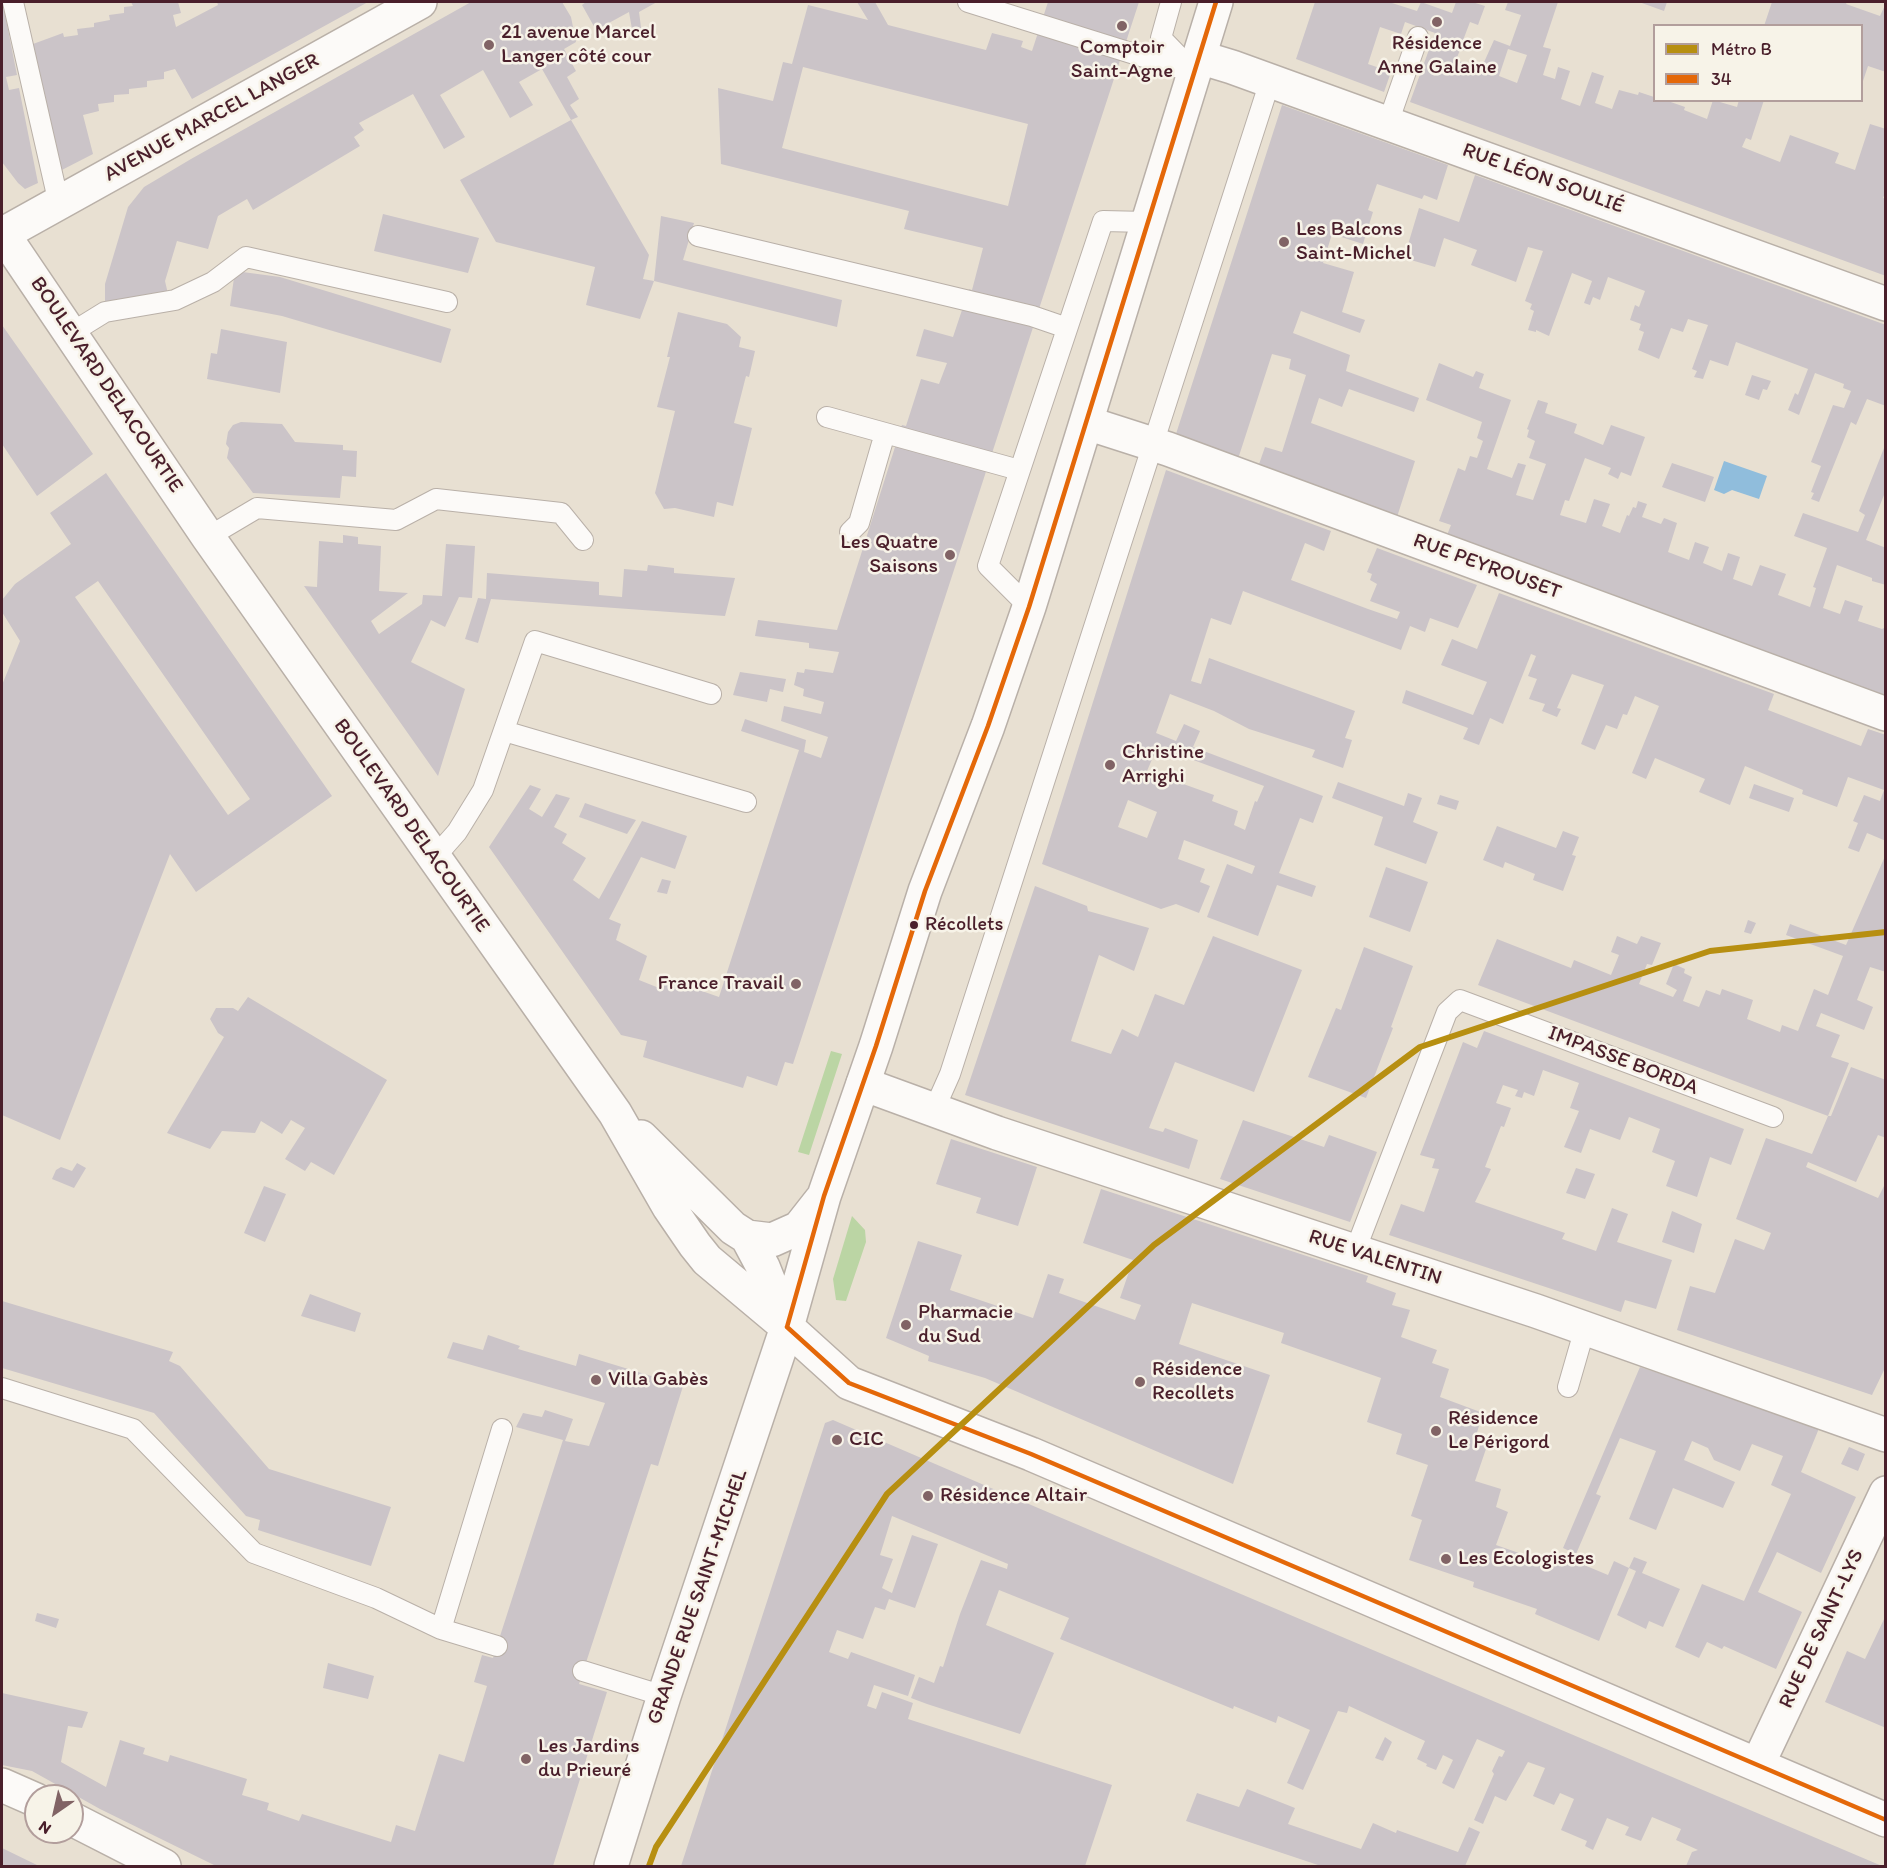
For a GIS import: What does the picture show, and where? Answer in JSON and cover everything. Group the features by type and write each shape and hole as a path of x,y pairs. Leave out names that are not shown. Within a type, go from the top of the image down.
{"main road":[{"name":"AVENUE MARCEL LANGER","path":"2,234 420,2"},
{"name":"GRANDE RUE SAINT-MICHEL","path":"611,1866 664,1696 787,1327 824,1196 863,1084 925,891 988,726 1029,607 1216,2"},
{"name":"RUE LÉON SOULIÉ","path":"1197,65 1270,81 1886,304"},
{"name":"BOULEVARD DELACOURTIE","path":"2,234 208,537 615,1113 669,1208 695,1245 707,1260 787,1327"},
{"name":"RUE PEYROUSET","path":"1087,423 1152,444 1886,714"},
{"name":"RUE VALENTIN","path":"863,1084 997,1133 1586,1328 1886,1435"},
{"name":"BOULEVARD DELACOURTIE","path":"615,1113 733,1228 747,1237 763,1267 787,1327"},
{"path":"747,1237 772,1239 799,1228 824,1196"},
{"path":"787,1327 849,1383 1031,1454 1886,1820"},
{"name":"RUE DE SAINT-LYS","path":"1758,1764 1886,1493"},
{"path":"2,1785 24,1795"},
{"path":"84,1825 164,1866"}],"lane":[{"path":"13,2 52,182 59,204"},
{"path":"968,2 1197,65"},
{"path":"1171,2 1161,38 1197,65"},
{"path":"1388,123 1418,37"},
{"path":"934,1110 950,1074 1270,81"},
{"path":"1029,607 988,566 1103,221 1147,222"},
{"path":"698,236 1032,316 1067,328"},
{"path":"71,333 105,312 175,300 213,282 246,257 447,302"},
{"path":"827,417 1019,470"},
{"path":"850,532 859,523 885,433"},
{"path":"208,537 257,507 396,520 436,500 561,513 583,540"},
{"path":"434,858 457,832 483,790 535,641 711,694"},
{"path":"504,731 746,802"},
{"name":"IMPASSE BORDA","path":"1355,1251 1447,1012 1460,1000 1773,1118"},
{"path":"1568,1387 1586,1328"},
{"path":"2,1388 133,1429 254,1553 376,1598 441,1629 497,1646"},
{"path":"441,1629 502,1429"},
{"path":"583,1671 664,1696"}],"green space":[{"path":"831,1051 842,1054 809,1155 798,1152"},
{"path":"852,1216 865,1230 866,1242 846,1301 836,1300 833,1279"}],"water":[{"path":"1724,461 1767,476 1759,499 1732,490 1724,494 1714,490"}],"building":[{"path":"131,2 178,2 181,13 173,15 176,27 218,5 217,2 368,2 192,99 175,69 164,72 164,79 147,81 147,87 129,89 129,94 114,95 114,102 98,104 99,111 83,115 93,154 56,173 33,44 63,33 64,37 78,35 77,29 94,27 94,23 110,20 109,15 124,13 124,7 133,6"},
{"path":"471,2 562,2 571,17 576,42 564,49 576,71 567,77 579,99 570,105 578,117 571,120 542,69 519,82 533,105 510,118 483,70 440,95 465,137 444,149 413,94 359,123 364,130 354,137 360,146 253,210 247,199 218,216 208,249 177,241 165,281 168,294 105,302 105,284 128,207 144,187"},
{"path":"586,2 657,2 639,12 642,35 633,35 629,12 596,30 582,5"},
{"path":"857,2 875,2 888,25 986,50 992,33 1023,41 1021,47 1032,51 1048,2 1139,2 793,1064 785,1062 777,1086 747,1076 743,1088 643,1057 647,1041 621,1035 489,847 530,785 541,789 529,809 542,817 556,794 570,798 554,827 567,834 562,843 586,858 573,880 599,899 642,821 687,836 675,869 641,857 609,919 621,924 616,940 647,956 639,980 659,988 662,977 719,997 799,750 741,731 745,719 806,740 804,752 821,758 828,737 781,721 784,706 821,714 824,702 803,696 804,689 794,685 797,672 804,673 805,669 833,673 839,652 809,648 809,643 755,636 758,620 837,630 902,425 906,426 921,379 939,384 947,363 916,356 924,329 953,337 969,289 972,290 983,248 904,229 909,211 721,164 718,88 773,101 783,62 792,64 808,5 868,20","holes":["803,67 1028,124 1008,206 782,148"]},
{"path":"1315,2 1393,2 1417,11 1421,2 1452,13 1456,2 1472,2 1485,6 1478,25 1470,22 1462,43 1467,45 1466,51 1460,50 1456,60 1481,69 1494,40 1510,46 1521,15 1505,10 1508,2 1558,2 1543,47 1551,49 1543,75 1555,79 1558,67 1570,71 1561,99 1580,106 1592,72 1604,76 1595,103 1612,109 1619,90 1638,95 1639,92 1653,97 1653,102 1671,102 1707,119 1712,102 1737,107 1738,102 1763,102 1751,140 1746,138 1742,147 1780,162 1790,135 1839,153 1835,163 1855,170 1870,124 1886,129 1886,191 1883,198 1886,199 1886,276 1410,102 1435,33 1405,22 1401,34 1380,27 1368,64 1391,72 1384,92 1296,59","holes":["1508,49 1527,55 1517,83 1499,76"]},
{"path":"1639,2 1667,2 1664,11"},
{"path":"1772,2 1847,2 1846,4 1880,16 1886,3 1886,72 1868,66 1863,81 1863,24 1765,24"},
{"path":"3,4 17,75 6,77 9,90 19,88 38,183 25,189 2,162"},
{"path":"1282,105 1448,165 1437,200 1424,195 1422,199 1377,184 1368,210 1373,212 1363,244 1332,234 1323,263 1354,272 1342,312 1365,320 1360,333 1301,311 1293,333 1350,355 1346,371 1419,398 1414,412 1349,389 1342,407 1319,398 1311,423 1415,461 1397,517 1258,467 1265,447 1282,452 1306,375 1289,369 1291,359 1272,354 1238,459 1175,437"},
{"path":"571,120 649,255 643,279 654,281 640,319 586,305 595,267 496,242 460,180"},
{"path":"1475,175 1886,325 1886,406 1867,399 1856,425 1851,422 1819,502 1811,499 1814,493 1811,492 1821,466 1811,462 1833,405 1844,408 1851,391 1843,388 1844,384 1815,373 1799,415 1788,410 1795,393 1798,395 1808,369 1736,342 1728,366 1710,360 1703,379 1694,377 1697,371 1692,369 1708,325 1688,319 1683,332 1671,328 1659,359 1638,350 1644,332 1639,330 1641,324 1630,320 1635,305 1639,307 1645,291 1608,277 1600,300 1593,297 1590,305 1584,303 1592,281 1572,273 1549,336 1536,330 1536,332 1528,330 1534,311 1530,309 1532,304 1525,301 1543,251 1528,247 1516,282 1471,265 1477,250 1444,238 1435,267 1404,258 1419,208 1459,222"},
{"path":"383,214 479,238 468,273 374,251"},
{"path":"661,216 694,223 683,260 842,300 837,327 654,281"},
{"path":"235,271 280,277 451,329 441,363 282,316 230,306"},
{"path":"678,312 727,324 741,337 739,347 755,351 734,423 752,428 733,506 717,502 714,517 675,508 664,509 655,493 675,411 657,407 670,357 667,357"},
{"path":"2,325 93,454 37,496 2,444"},
{"path":"221,329 287,342 280,393 207,379 211,353 217,354"},
{"path":"1439,363 1473,377 1476,371 1484,374 1479,388 1511,400 1487,469 1512,478 1518,463 1526,465 1516,495 1533,500 1546,464 1529,458 1535,441 1527,437 1529,430 1527,429 1538,400 1548,403 1545,413 1577,424 1574,433 1603,445 1611,425 1645,437 1631,476 1621,472 1618,479 1608,474 1611,468 1585,458 1569,501 1565,500 1560,515 1586,523 1594,499 1610,504 1602,526 1620,533 1627,515 1629,516 1633,507 1636,508 1638,501 1647,504 1642,517 1661,524 1664,518 1677,523 1668,552 1689,560 1695,542 1709,547 1703,563 1722,571 1728,553 1740,557 1733,579 1752,586 1760,565 1786,574 1778,595 1810,607 1816,588 1813,587 1827,548 1794,536 1803,513 1858,532 1865,515 1859,511 1886,443 1886,490 1866,540 1886,548 1886,585 1837,565 1823,608 1840,614 1845,600 1863,606 1858,621 1882,629 1886,627 1886,696 1447,535 1451,525 1439,521 1458,468 1465,471 1470,456 1477,458 1483,441 1477,438 1482,422 1426,400"},
{"path":"1752,375 1771,381 1767,390 1763,389 1759,400 1745,395"},
{"path":"241,422 282,424 295,442 343,445 343,450 357,451 356,477 342,476 340,498 253,493 227,458 228,432 233,425"},
{"path":"1672,463 1714,477 1705,502 1662,487"},
{"path":"1166,470 1331,531 1324,551 1305,543 1291,580 1368,609 1397,619 1400,612 1370,601 1377,584 1370,580 1372,574 1367,572 1377,548 1477,585 1458,628 1430,618 1425,632 1410,626 1401,650 1243,591 1231,625 1211,618 1191,681 1201,684 1209,658 1355,711 1345,738 1352,740 1343,768 1312,757 1315,750 1249,729 1214,711 1170,694 1156,733 1176,741 1184,724 1200,731 1193,747 1323,796 1313,823 1300,818 1279,873 1316,886 1312,897 1277,885 1258,936 1207,917 1227,864 1252,874 1255,866 1184,840 1178,859 1205,869 1200,882 1210,886 1199,913 1176,904 1161,909 1042,864","holes":["1156,750 1175,757 1177,754 1264,786 1257,802 1255,801 1245,830 1234,825 1238,811 1212,801 1214,795 1147,771","1128,800 1157,812 1147,838 1118,827"]},
{"path":"106,473 332,796 196,892 170,854 60,1140 2,1115 2,685 20,641 2,612 2,600 15,584 71,544 50,513","holes":["98,581 250,799 228,815 75,597"]},
{"path":"343,535 358,537 358,544 381,546 379,591 408,593 371,621 379,634 422,604 423,595 442,596 446,544 475,546 472,598 459,597 445,627 431,620 411,662 465,689 438,776 304,586 317,587 319,541 343,543"},
{"path":"648,565 674,568 674,573 735,578 725,616 491,599 478,643 465,639 478,598 486,599 487,573 599,582 599,595 622,597 624,569 647,571"},
{"path":"1499,593 1774,694 1768,710 1861,746 1868,729 1886,735 1886,841 1867,833 1859,852 1848,848 1858,823 1853,821 1864,795 1880,801 1884,790 1848,777 1837,807 1802,794 1803,790 1745,766 1730,805 1699,792 1705,779 1655,758 1646,779 1632,773 1659,706 1635,696 1627,715 1623,714 1617,729 1606,725 1595,750 1581,744 1604,685 1572,674 1557,708 1561,709 1557,717 1542,711 1545,704 1529,699 1537,679 1528,676 1536,656 1531,654 1503,724 1490,718 1479,745 1463,739 1468,728 1402,703 1406,690 1473,715 1487,682 1441,665 1452,639 1477,649"},
{"path":"740,672 786,679 783,692 770,689 767,702 733,695"},
{"path":"1338,782 1404,806 1408,793 1422,798 1413,822 1438,832 1426,864 1374,845 1383,817 1332,798"},
{"path":"1754,784 1794,798 1789,812 1749,798"},
{"path":"1440,795 1459,801 1456,810 1437,804"},
{"path":"585,803 636,820 627,834 579,817"},
{"path":"1497,826 1556,848 1563,831 1579,837 1572,855 1576,856 1563,891 1533,880 1535,874 1505,862 1503,868 1483,860"},
{"path":"1886,854 1886,972 1870,967 1857,1000 1873,1007 1864,1030 1821,1013 1816,1026 1840,1035 1831,1057 1849,1063 1828,1116 1478,985 1497,939 1571,968 1574,960 1611,975 1619,955 1611,952 1617,936 1637,944 1641,936 1661,943 1652,965 1647,964 1639,984 1673,997 1677,990 1666,984 1674,964 1685,969 1684,973 1692,977 1683,1001 1699,1007 1706,990 1720,995 1722,989 1753,1000 1747,1019 1780,1032 1782,1025 1798,1031 1814,989 1828,995 1843,956 1786,935 1790,924 1846,945"},
{"path":"1386,867 1428,882 1410,932 1369,917"},
{"path":"662,879 671,881 667,894 657,892"},
{"path":"1035,886 1087,906 1088,911 1149,928 1134,971 1099,955 1071,1041 1111,1054 1122,1029 1138,1037 1155,994 1184,1005 1213,936 1302,970 1254,1092 1175,1062 1149,1128 1163,1132 1165,1128 1198,1140 1189,1169 965,1095"},
{"path":"1748,920 1756,923 1751,934 1744,932"},
{"path":"1364,947 1413,966 1391,1027 1393,1028 1366,1098 1308,1077 1336,1008 1341,1010"},
{"path":"248,997 387,1080 334,1175 311,1162 305,1171 285,1159 305,1128 291,1120 282,1134 261,1121 255,1133 222,1131 210,1149 167,1133 224,1037 218,1033 210,1019 216,1008 233,1008 238,1011"},
{"path":"1484,1031 1744,1129 1731,1165 1710,1157 1697,1197 1666,1186 1675,1161 1652,1152 1660,1129 1629,1117 1620,1140 1590,1129 1581,1153 1564,1147 1579,1111 1570,1108 1579,1083 1543,1070 1534,1096 1524,1092 1522,1098 1515,1096 1518,1090 1503,1085 1496,1103 1511,1108 1504,1127 1501,1126 1485,1167 1491,1169 1475,1202 1565,1233 1562,1239 1596,1251 1612,1208 1628,1214 1617,1242 1672,1260 1656,1309 1625,1300 1621,1312 1389,1235 1401,1204 1424,1212 1439,1169 1432,1168 1435,1159 1420,1155 1463,1042 1477,1048"},
{"path":"1851,1067 1886,1080 1886,1138 1878,1135 1856,1182 1808,1162 1806,1167 1878,1198 1886,1182 1886,1366 1872,1395 1677,1330 1690,1286 1715,1293 1735,1239 1764,1250 1771,1233 1736,1219 1766,1138 1812,1154 1828,1116 1831,1116"},
{"path":"1243,1120 1324,1147 1329,1135 1377,1152 1350,1222 1220,1179"},
{"path":"951,1139 1037,1167 1018,1226 976,1213 981,1198 936,1184"},
{"path":"77,1163 86,1168 74,1188 52,1179 56,1170 61,1167 72,1171"},
{"path":"1576,1168 1595,1174 1585,1199 1566,1193"},
{"path":"264,1186 286,1194 265,1242 244,1233"},
{"path":"1101,1189 1368,1276 1366,1282 1396,1293 1392,1305 1410,1310 1401,1337 1437,1350 1432,1363 1449,1369 1440,1397 1483,1413 1474,1442 1487,1446 1475,1481 1501,1489 1496,1507 1508,1512 1496,1545 1556,1566 1560,1555 1608,1575 1614,1561 1629,1568 1599,1641 1535,1614 1537,1609 1473,1587 1474,1582 1409,1560 1422,1520 1411,1516 1428,1465 1396,1454 1402,1434 1367,1422 1381,1378 1281,1343 1284,1333 1192,1303 1179,1344 1270,1375 1233,1484 985,1378 928,1361 929,1356 886,1338 918,1241 962,1255 950,1290 1033,1318 1048,1274 1064,1279 1059,1293 1135,1320 1141,1305 1120,1298 1133,1260 1083,1243"},
{"path":"1672,1211 1702,1224 1694,1253 1662,1242"},
{"path":"310,1294 361,1313 355,1332 301,1316"},
{"path":"2,1301 173,1352 169,1361 180,1366 269,1469 391,1507 371,1566 258,1530 260,1520 246,1516 154,1413 2,1368"},
{"path":"488,1335 520,1346 518,1349 576,1366 579,1354 671,1382 673,1379 684,1383 658,1466 651,1464 579,1684 607,1692 553,1866 216,1866 84,1800 84,1784 55,1784 32,1771 2,1765 2,1693 88,1712 82,1728 68,1726 61,1762 106,1787 120,1740 145,1748 143,1754 168,1762 170,1755 247,1779 242,1795 269,1803 267,1810 299,1821 302,1814 391,1842 396,1825 415,1831 439,1754 464,1762 487,1686 474,1682 482,1655 493,1658 563,1440 516,1427 523,1413 542,1417 545,1410 573,1419 565,1441 589,1446 605,1403 447,1358 453,1342 483,1350"},
{"path":"1640,1367 1820,1426 1801,1472 1856,1497 1821,1573 1777,1552 1758,1592 1802,1612 1776,1669 1724,1646 1722,1649 1707,1642 1699,1658 1675,1647 1702,1584 1744,1601 1791,1494 1771,1485 1783,1456 1752,1444 1740,1471 1714,1460 1708,1448 1692,1441 1684,1460 1735,1482 1723,1508 1673,1488 1656,1530 1629,1519 1656,1451 1620,1438 1596,1494 1601,1496 1576,1554 1563,1548"},
{"path":"833,1420 1882,1866 1686,1866 1692,1852 1698,1850 1676,1840 1681,1829 1652,1817 1641,1841 1625,1835 1629,1827 1607,1818 1593,1850 1585,1846 1587,1841 1561,1830 1574,1799 1560,1793 1554,1805 1533,1796 1545,1768 1528,1762 1506,1801 1495,1796 1483,1824 1474,1820 1494,1774 1492,1771 1499,1756 1502,1757 1505,1751 1477,1739 1454,1789 1442,1783 1453,1760 1443,1755 1436,1770 1426,1766 1427,1764 1417,1759 1425,1741 1349,1706 1347,1713 1338,1711 1303,1790 1287,1783 1310,1730 1278,1716 1276,1723 1234,1706 1233,1709 1060,1639 1069,1618 999,1590 986,1625 1054,1653 1020,1734 927,1704 911,1698 919,1677 934,1683 940,1666 943,1667 981,1560 1007,1569 1008,1564 892,1516 880,1555 893,1559 882,1588 892,1593 912,1535 938,1544 915,1608 889,1599 885,1610 875,1607 863,1639 837,1630 829,1652 848,1659 851,1652 915,1675 908,1696 874,1685 867,1706 876,1709 882,1692 913,1703 908,1719 1112,1785 1085,1866 681,1866 825,1423"},
{"path":"1849,1447 1865,1454 1858,1471 1841,1464"},
{"path":"1634,1557 1647,1562 1642,1573 1680,1589 1663,1627 1649,1621 1646,1629 1617,1615 1636,1571 1629,1568"},
{"path":"37,1613 59,1619 56,1628 35,1621"},
{"path":"1886,1615 1886,1728 1825,1702 1847,1651 1865,1659"},
{"path":"328,1663 374,1676 368,1699 323,1688"},
{"path":"1385,1737 1392,1742 1383,1761 1375,1758"},
{"path":"1247,1789 1295,1808 1288,1824 1361,1849 1373,1823 1396,1833 1397,1830 1458,1852 1469,1827 1480,1832 1465,1866 1321,1866 1186,1821 1197,1793 1239,1807"},
{"path":"2,1848 39,1866 2,1866"}],"metro line":[{"name":"B","path":"649,1866 656,1847 887,1494 1154,1245 1420,1047 1710,951 1886,932"}],"transit line":[{"name":"34","path":"787,1327 824,1196 876,1046 925,891 988,726 1029,607 1216,2"},
{"name":"34","path":"787,1327 849,1383 1031,1454 1886,1820"}],"place":[{"name":"Résidence Anne Galaine","path":"1437,22"},
{"name":"Comptoir Saint-Agne","path":"1122,26"},
{"name":"21 avenue Marcel Langer côté cour","path":"489,45"},
{"name":"Les Balcons Saint-Michel","path":"1284,242"},
{"name":"Les Quatre Saisons","path":"950,555"},
{"name":"Christine Arrighi","path":"1110,765"},
{"name":"Récollets","path":"914,925"},
{"name":"France Travail","path":"796,984"},
{"name":"Pharmacie du Sud","path":"906,1325"},
{"name":"Villa Gabès","path":"596,1380"},
{"name":"Résidence Recollets","path":"1140,1382"},
{"name":"Résidence Le Périgord","path":"1436,1431"},
{"name":"CIC","path":"837,1440"},
{"name":"Résidence Altair","path":"928,1496"},
{"name":"Les Ecologistes","path":"1446,1559"},
{"name":"Les Jardins du Prieuré","path":"526,1759"}]}
